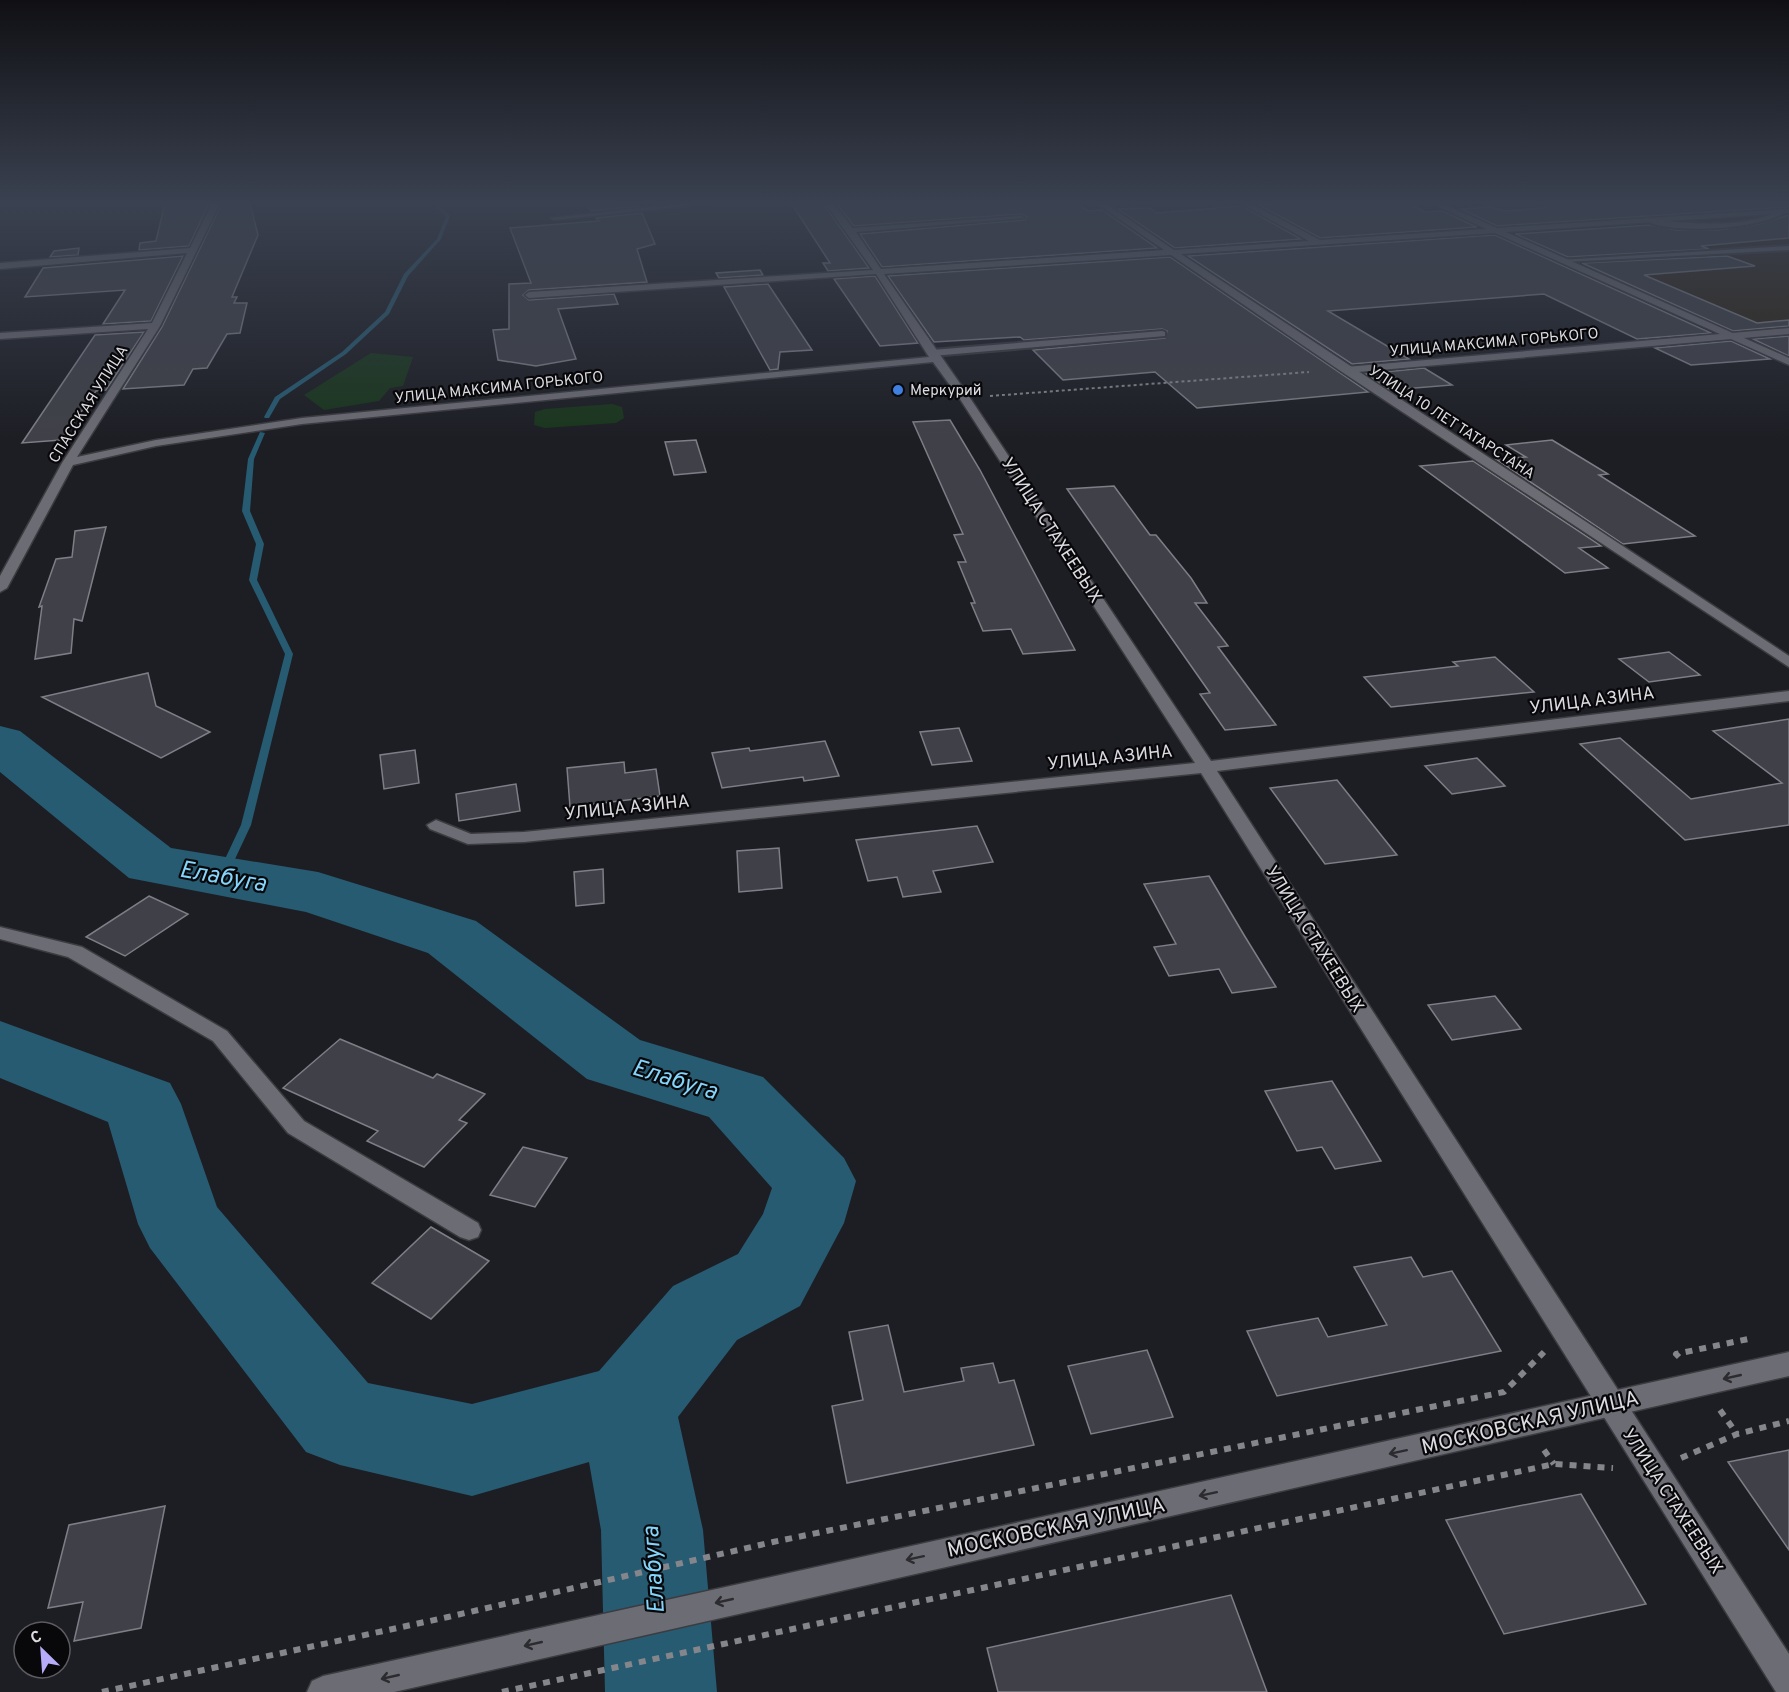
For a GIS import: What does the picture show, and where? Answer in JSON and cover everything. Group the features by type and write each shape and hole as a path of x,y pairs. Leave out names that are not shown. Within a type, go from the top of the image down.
{"street":[{"name":"СПАССКАЯ УЛИЦА","path":"0,588 68,463 155,326 178,282"},
{"path":"529,295 737,282"},
{"name":"УЛИЦА СТАХЕЕВЫХ","path":"886,282 934,356 965,398 1206,767 1789,1683"},
{"name":"УЛИЦА 10 ЛЕТ ТАТАРСТАНА","path":"1214,282 1789,663"},
{"path":"1612,282 1789,362"},
{"path":"0,336 155,326"},
{"name":"УЛИЦА МАКСИМА ГОРЬКОГО","path":"1346,370 1789,331"},
{"name":"УЛИЦА МАКСИМА ГОРЬКОГО","path":"68,463 156,443 302,421 934,356"},
{"name":"УЛИЦА АЗИНА","path":"436,825 468,839 524,837 1206,767 1789,696"},
{"path":"0,933 75,952 220,1036 296,1127 469,1230"},
{"name":"МОСКОВСКАЯ УЛИЦА","path":"323,1692 1789,1364"}],"lane":[{"path":"934,356 1162,334"}],"path":[{"path":"965,398 1346,370"},
{"path":"102,1692 448,1617 773,1542 1504,1392 1565,1332"},
{"path":"502,1692 788,1628 1554,1464 1653,1470 1737,1434 1789,1421"}],"shaded area":[{"path":"1621,282 1789,282 1789,327 1729,332"}],"green space":[{"path":"371,353 413,357 403,386 390,388 379,401 324,410 304,395"},
{"path":"612,404 622,407 624,418 616,423 545,428 534,425 535,412 545,409"}],"building":[{"path":"34,282 170,282 151,321 103,324 125,290 25,297"},
{"path":"184,282 238,282 232,297 237,297 234,303 247,303 240,333 227,334 207,368 193,369 184,385 123,389 162,327"},
{"path":"647,282 529,290 523,295 529,300 614,294 618,304 558,309 576,359 536,366 498,360 493,330 509,329 509,284"},
{"path":"836,282 879,282 918,343 880,346"},
{"path":"892,282 1207,282 1368,392 1197,408 1155,372 1063,380 1033,350 1165,338 1167,331 1162,329 1024,340 1020,337 934,342"},
{"path":"1227,282 1599,282 1711,333 1637,339 1544,294 1328,311 1409,359 1352,364"},
{"path":"1624,282 1660,282 1757,323 1789,320 1789,326 1733,331"},
{"path":"768,284 812,350 780,352 778,369 770,370 724,287"},
{"path":"144,332 106,390 96,391 61,440 22,443 95,335"},
{"path":"1789,336 1789,356 1753,339"},
{"path":"1731,341 1770,359 1691,365 1655,348"},
{"path":"1424,368 1452,385 1390,390 1366,374"},
{"path":"950,420 980,470 1075,650 1023,654 1011,629 983,631 971,603 975,603 958,562 966,562 954,535 963,534 913,422"},
{"path":"696,440 706,472 674,475 665,442"},
{"path":"1552,440 1608,474 1599,475 1695,536 1623,544 1496,459 1526,457 1506,445"},
{"path":"1473,461 1601,546 1579,548 1608,568 1565,573 1420,466"},
{"path":"1114,486 1150,535 1156,535 1191,578 1207,603 1195,603 1228,646 1218,647 1276,725 1225,730 1200,694 1210,693 1067,489"},
{"path":"106,527 82,621 74,619 71,653 35,659 42,606 39,607 56,559 72,557 75,531"},
{"path":"1669,652 1700,675 1649,682 1619,659"},
{"path":"1495,657 1534,692 1391,707 1364,677 1458,666 1453,662"},
{"path":"148,673 156,706 210,732 161,758 42,697"},
{"path":"1789,719 1789,825 1685,840 1580,744 1620,738 1691,799 1782,783 1713,731"},
{"path":"959,728 972,761 932,765 920,732"},
{"path":"825,741 839,776 804,781 803,777 722,788 712,753 749,748 750,751"},
{"path":"415,750 419,783 384,789 380,755"},
{"path":"1477,758 1505,786 1452,794 1425,766"},
{"path":"624,762 625,773 656,769 660,796 570,807 567,768"},
{"path":"1337,780 1397,855 1325,864 1270,788"},
{"path":"516,784 520,811 459,821 456,794"},
{"path":"977,826 993,862 933,871 941,892 903,897 897,877 868,881 856,840"},
{"path":"779,848 782,888 739,892 737,851"},
{"path":"603,869 604,903 576,906 574,872"},
{"path":"1209,876 1276,987 1232,993 1219,969 1169,976 1154,947 1176,944 1144,884"},
{"path":"149,896 188,914 125,956 86,937"},
{"path":"1495,996 1521,1029 1452,1040 1428,1005"},
{"path":"340,1039 433,1078 437,1074 485,1094 459,1120 467,1123 424,1167 367,1141 378,1131 283,1088"},
{"path":"1332,1081 1381,1161 1335,1169 1322,1147 1297,1151 1265,1091"},
{"path":"523,1147 567,1158 535,1207 490,1195"},
{"path":"431,1227 489,1261 431,1319 372,1283"},
{"path":"1411,1257 1423,1277 1452,1271 1501,1351 1277,1396 1247,1331 1318,1318 1328,1337 1387,1325 1354,1267"},
{"path":"888,1325 904,1392 964,1381 961,1368 993,1363 999,1383 1014,1380 1034,1445 847,1483 832,1406 863,1400 849,1332"},
{"path":"1147,1350 1173,1417 1091,1434 1068,1366"},
{"path":"1789,1450 1789,1550 1728,1462"},
{"path":"1581,1494 1646,1604 1504,1634 1446,1520"},
{"path":"165,1506 141,1628 74,1641 83,1602 48,1608 69,1525"},
{"path":"1231,1595 1267,1692 998,1692 987,1648"}],"waterway":[{"path":"267,417 277,398 344,353 387,313 403,282"},
{"path":"222,876 246,825 289,654 253,580 260,544 246,511 251,459 262,433"},
{"name":"Елабуга","path":"0,743 152,864 318,893 452,937 614,1060 736,1097 815,1181 802,1223 769,1280 705,1313 628,1407"},
{"path":"0,1048 142,1104 180,1224 340,1421 472,1450 628,1407"},
{"name":"Елабуга","path":"628,1407 652,1530 661,1692"}],"place":[{"name":"Меркурий","path":"898,390"}]}
